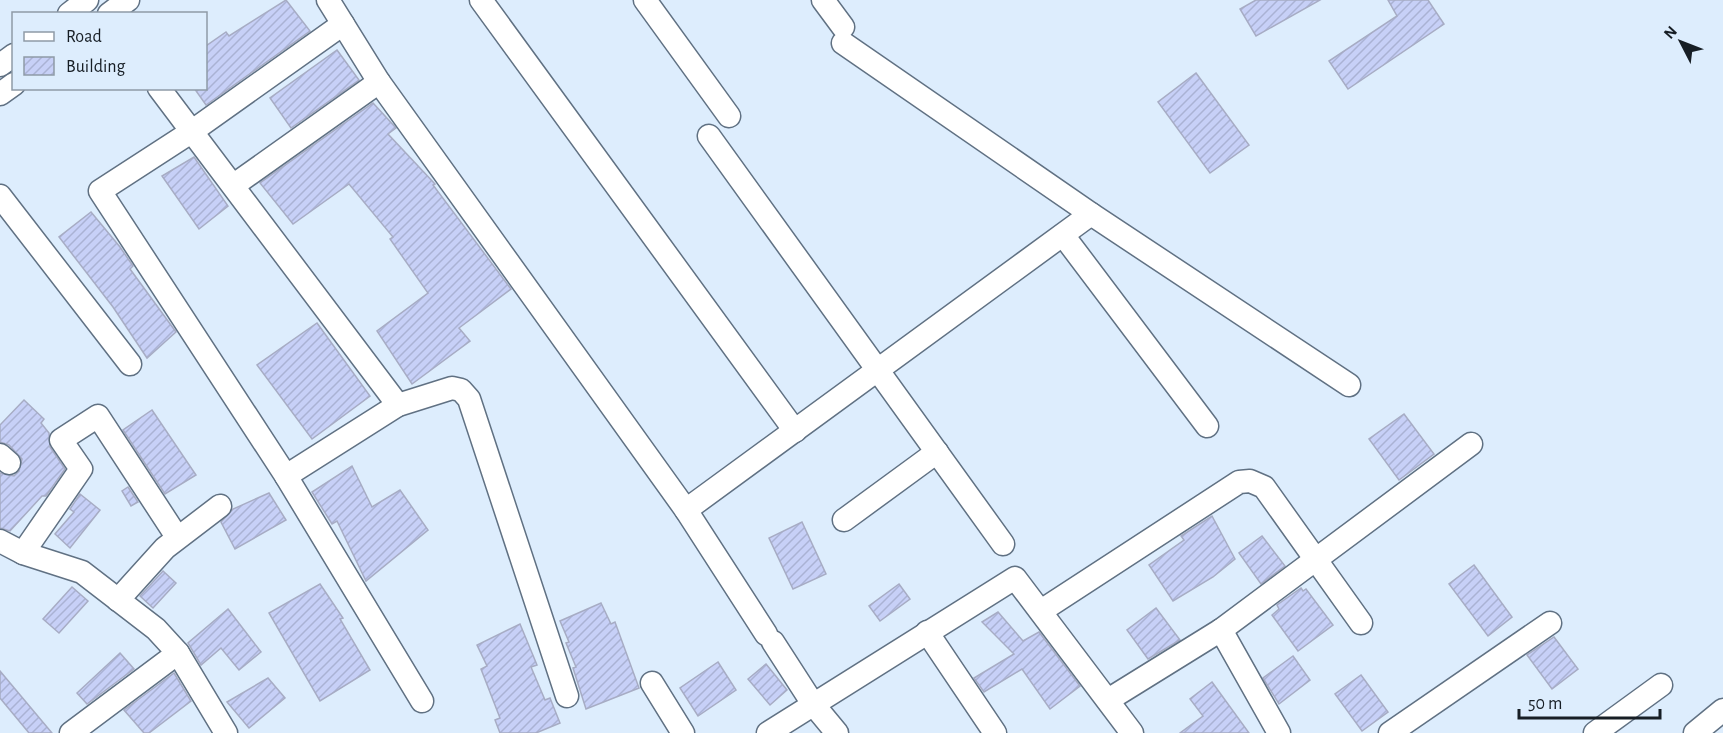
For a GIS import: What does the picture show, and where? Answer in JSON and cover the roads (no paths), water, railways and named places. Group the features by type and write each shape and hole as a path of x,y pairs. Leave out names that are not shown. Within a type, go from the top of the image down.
{"street":[{"path":"72,12 89,0 100,12"},
{"path":"112,12 128,0"},
{"path":"328,0 379,82 686,510 813,704 837,733"},
{"path":"481,0 795,431"},
{"path":"645,0 729,116"},
{"path":"823,0 843,35 1091,214 1349,385"},
{"path":"343,24 191,132 100,191 286,476 422,701"},
{"path":"234,185 379,82"},
{"path":"160,90 398,405"},
{"path":"709,136 1003,544"},
{"path":"0,196 130,364"},
{"path":"686,510 1091,214"},
{"path":"1063,235 1207,426"},
{"path":"286,476 398,405 452,388 462,390 470,399 567,696"},
{"path":"23,553 81,470 61,440 98,417 177,537"},
{"path":"1108,700 1221,630 1471,444"},
{"path":"844,520 937,452"},
{"path":"1041,611 1239,482 1250,481 1264,487 1361,623"},
{"path":"118,600 177,537 220,506"},
{"path":"0,541 23,553 82,572 156,629 178,653 226,733"},
{"path":"768,733 1015,578 1132,733"},
{"path":"1390,733 1550,623"},
{"path":"1221,630 1279,733"},
{"path":"927,632 995,733"},
{"path":"71,733 178,653"},
{"path":"652,683 683,733"},
{"path":"1595,733 1661,685"},
{"path":"1695,733 1723,710"}]}
